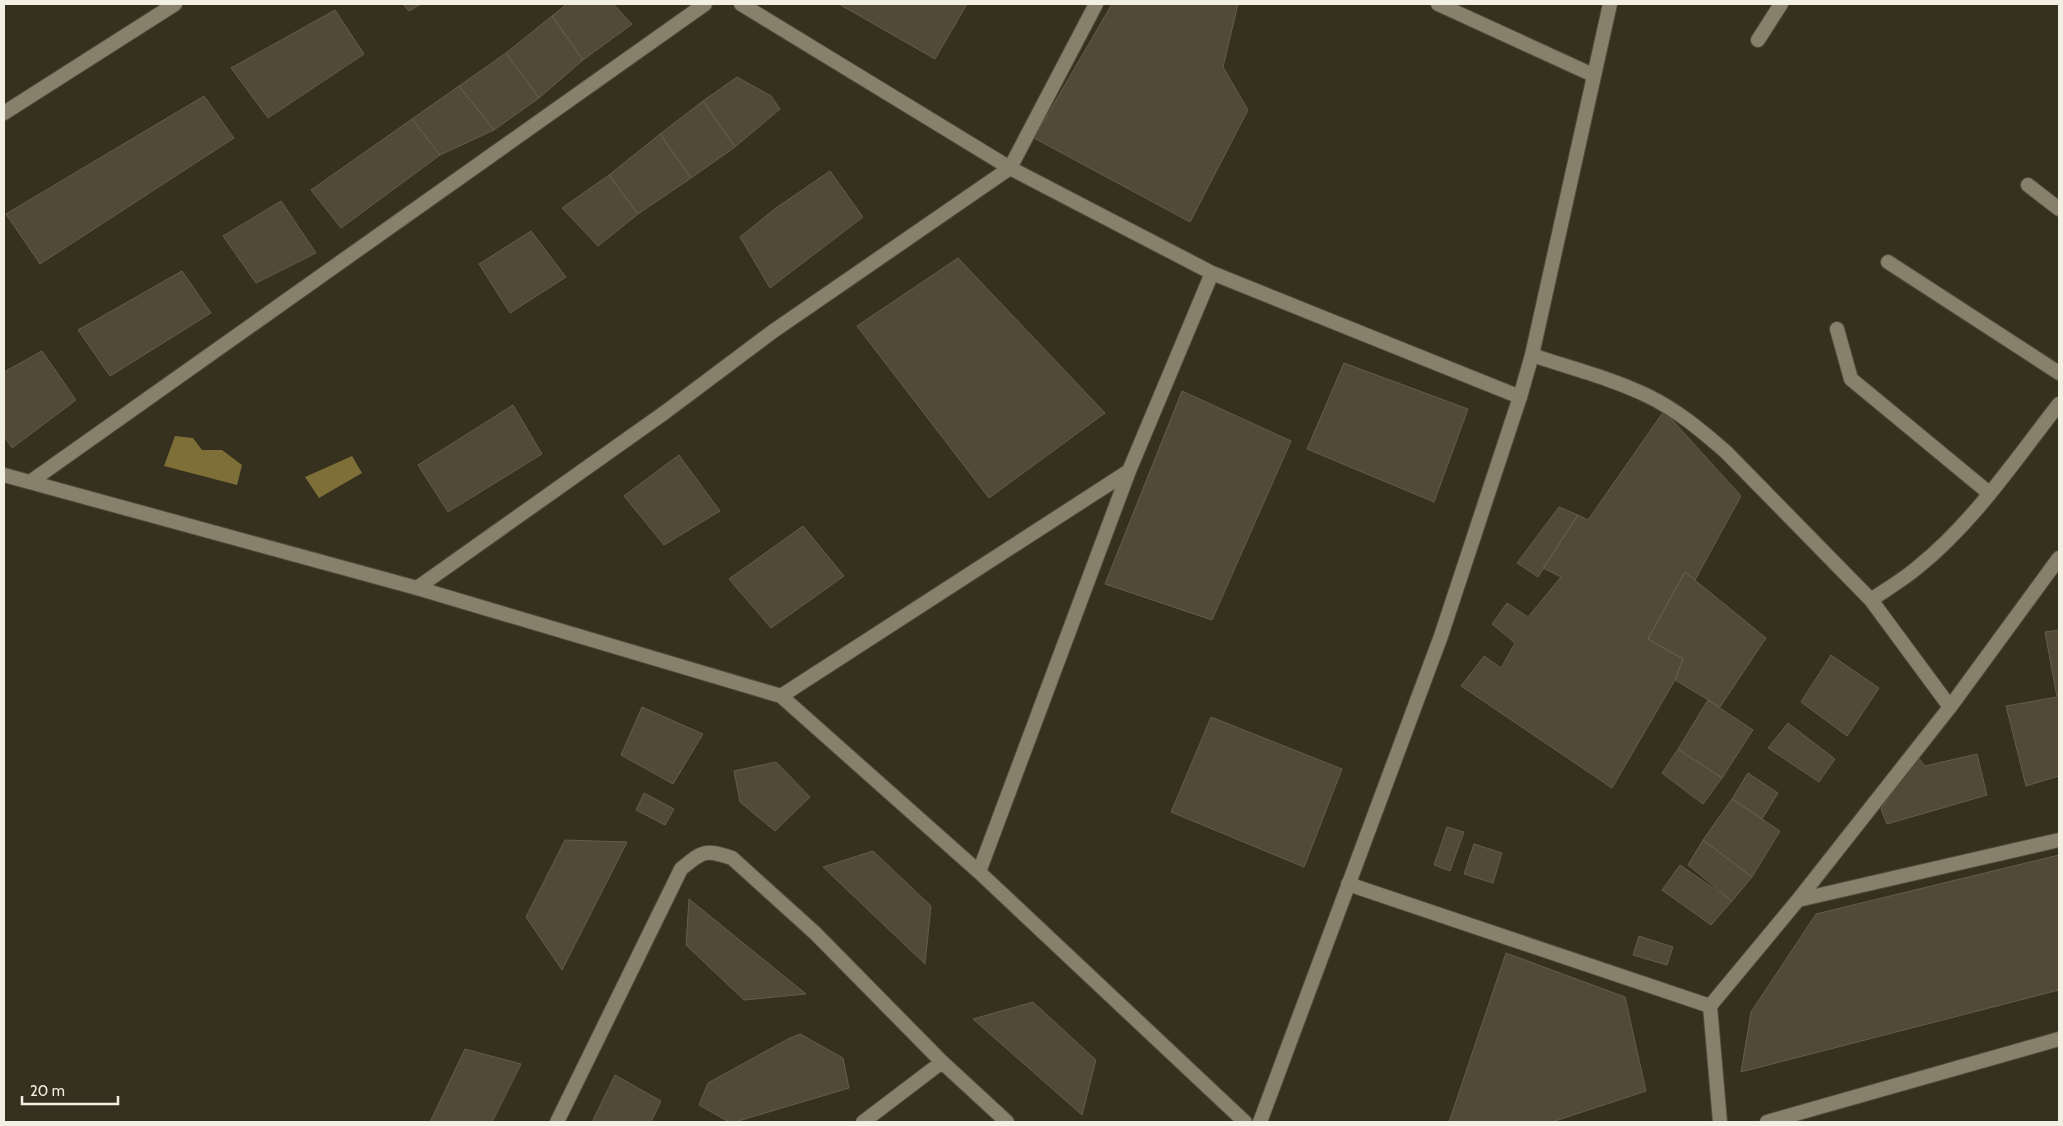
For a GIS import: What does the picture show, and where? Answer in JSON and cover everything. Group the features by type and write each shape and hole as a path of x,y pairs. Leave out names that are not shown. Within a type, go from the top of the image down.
{"street":[{"path":"4,113 175,4"},
{"path":"30,482 705,4"},
{"path":"741,4 1010,168 1212,273 1520,397"},
{"path":"417,588 656,418 772,332 1010,168 1096,4"},
{"path":"1438,4 1593,75"},
{"path":"1260,1122 1442,636 1520,397 1532,355 1610,4"},
{"path":"1758,40 1780,4"},
{"path":"2028,185 2059,209"},
{"path":"1888,262 2059,373"},
{"path":"979,872 1128,470 1212,273"},
{"path":"1837,329 1851,379 1990,493"},
{"path":"1532,355 1623,385 1648,396 1701,430 1726,452 1871,600 1950,707"},
{"path":"1871,600 1918,568 1951,537 1990,493 2059,404"},
{"path":"781,696 1128,470"},
{"path":"4,475 417,588 781,696 979,872 1245,1122"},
{"path":"1720,1122 1710,1006 1798,900 1950,707 2059,558"},
{"path":"1798,900 2059,840"},
{"path":"557,1122 681,869 700,853 716,853 732,858 815,933 942,1062 1007,1122"},
{"path":"1348,884 1710,1006"},
{"path":"1767,1122 2059,1039"},
{"path":"863,1122 942,1062"}],"shaded area":[{"path":"175,436 193,438 202,450 222,450 242,465 237,485 164,466"},
{"path":"352,456 362,473 319,498 305,477"}],"building":[{"path":"403,4 421,4 409,11"},
{"path":"567,4 613,4 632,24 583,60 552,16"},
{"path":"839,4 967,4 935,59"},
{"path":"1112,4 1238,4 1223,67 1248,110 1190,222 1034,138"},
{"path":"335,10 364,54 268,118 231,68"},
{"path":"552,16 583,60 539,98 506,53"},
{"path":"506,53 539,98 494,130 459,86"},
{"path":"737,77 771,96 780,109 735,147 703,101"},
{"path":"459,86 494,130 440,155 412,119"},
{"path":"204,96 234,138 40,264 6,214"},
{"path":"703,101 735,147 691,178 660,134"},
{"path":"412,119 440,155 341,228 311,190"},
{"path":"660,134 691,178 638,214 609,175"},
{"path":"830,171 863,217 770,288 740,237 776,208"},
{"path":"609,175 638,214 598,246 562,208"},
{"path":"281,201 316,253 256,283 223,236"},
{"path":"531,231 566,277 510,313 479,264"},
{"path":"958,258 1105,413 989,498 857,326"},
{"path":"182,271 211,313 110,376 78,330"},
{"path":"42,351 76,400 12,448 4,436 4,372"},
{"path":"1344,363 1468,409 1434,502 1307,449"},
{"path":"1182,391 1291,441 1212,620 1105,584"},
{"path":"513,405 542,454 448,512 418,465"},
{"path":"1664,411 1741,496 1695,580 1685,572 1648,639 1683,659 1675,680 1612,788 1461,686 1484,656 1501,668 1515,643 1492,624 1507,603 1528,617 1561,577 1543,568 1578,515 1588,520"},
{"path":"679,455 720,511 664,545 624,496"},
{"path":"1559,507 1578,515 1538,577 1517,563"},
{"path":"803,526 844,576 771,628 729,579"},
{"path":"1685,572 1766,638 1720,707 1675,680 1683,659 1648,639"},
{"path":"2059,630 2059,776 2026,786 2006,706 2057,697 2045,632"},
{"path":"1831,655 1879,688 1847,736 1801,702"},
{"path":"1708,700 1753,730 1722,778 1678,749"},
{"path":"642,707 703,734 673,784 621,755"},
{"path":"1211,717 1342,769 1304,867 1171,812"},
{"path":"1788,723 1835,759 1819,782 1768,748"},
{"path":"1678,749 1722,778 1703,804 1662,773"},
{"path":"1977,754 1987,795 1887,824 1881,809 1917,756 1925,766"},
{"path":"776,762 810,797 775,831 740,802 734,771"},
{"path":"1748,773 1778,793 1762,819 1732,799"},
{"path":"644,793 674,809 665,825 636,810"},
{"path":"1732,799 1780,831 1752,877 1703,840"},
{"path":"1447,827 1464,832 1450,871 1434,865"},
{"path":"565,840 627,842 562,970 526,917"},
{"path":"1703,840 1752,877 1732,901 1688,865"},
{"path":"1474,844 1502,853 1493,883 1464,874"},
{"path":"873,851 931,906 925,964 823,867"},
{"path":"2059,855 2059,990 1741,1072 1751,1012 1816,914"},
{"path":"1680,865 1732,901 1711,925 1662,890"},
{"path":"689,899 806,994 744,1000 686,945"},
{"path":"1639,936 1673,947 1667,965 1633,955"},
{"path":"1506,953 1625,997 1646,1091 1552,1122 1449,1122"},
{"path":"1033,1002 1096,1060 1082,1115 973,1019"},
{"path":"800,1034 843,1058 849,1088 735,1122 729,1122 699,1105 708,1083"},
{"path":"465,1049 521,1064 492,1122 430,1122"},
{"path":"615,1075 661,1101 651,1122 592,1122"}]}
